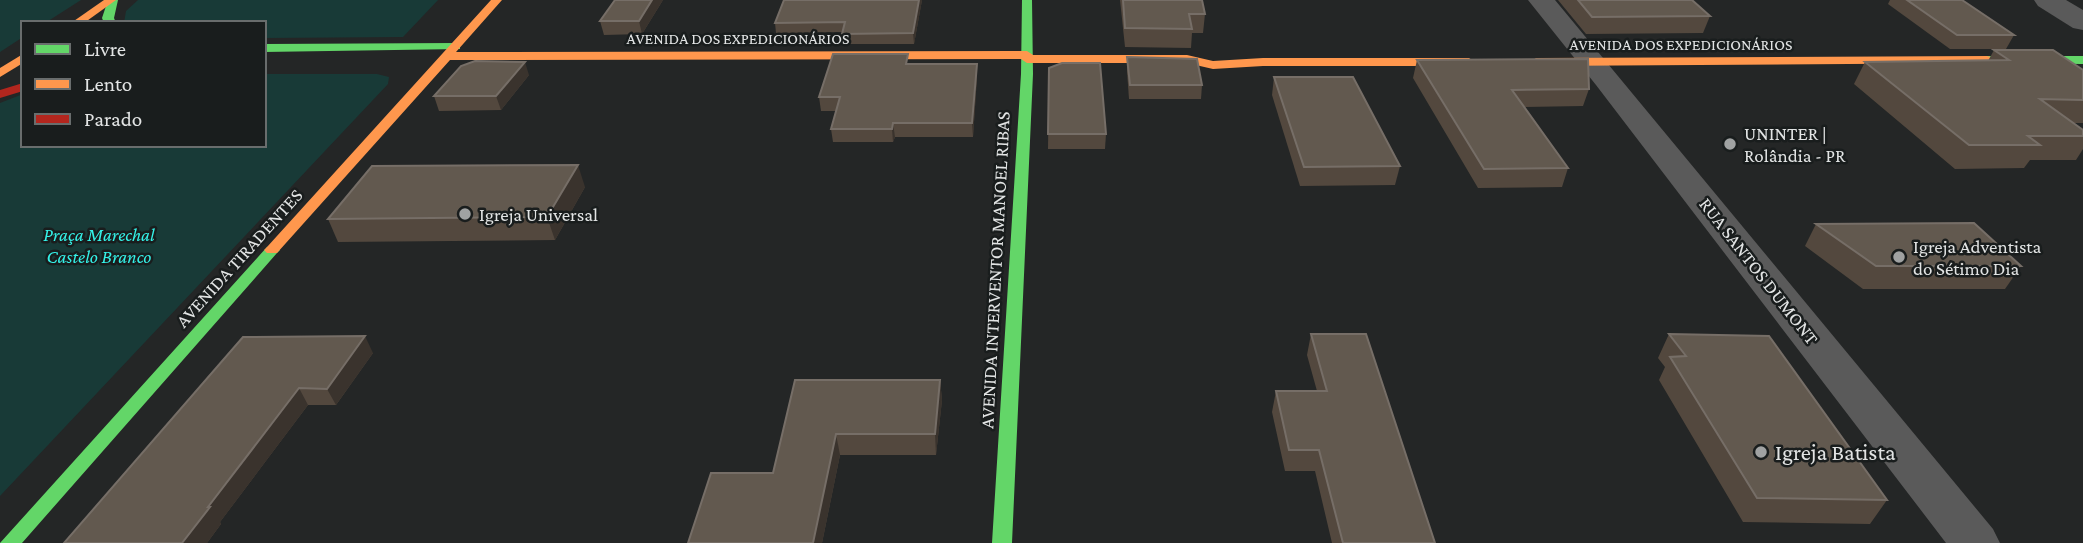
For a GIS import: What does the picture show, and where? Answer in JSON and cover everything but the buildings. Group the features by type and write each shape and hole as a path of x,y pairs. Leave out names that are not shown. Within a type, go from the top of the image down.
{"street":[{"path":"79,21 112,0"},
{"path":"109,21 112,0"},
{"name":"AVENIDA TIRADENTES","path":"10,543 498,0"},
{"name":"AVENIDA INTERVENTOR MANOEL RIBAS","path":"1002,543 1027,57 1027,0"},
{"name":"RUA SANTOS DUMONT","path":"1541,0 1975,543"},
{"path":"2047,0 2083,22"},
{"name":"AVENIDA DOS EXPEDICIONÁRIOS","path":"266,48 448,56 1187,59 1213,65 1263,62 1480,62"},
{"name":"AVENIDA DOS EXPEDICIONÁRIOS","path":"1521,62 1590,58 2083,50"},
{"name":"AVENIDA DOS EXPEDICIONÁRIOS","path":"413,65 448,56"},
{"name":"AVENIDA DOS EXPEDICIONÁRIOS","path":"1590,58 2083,60"},
{"path":"0,73 21,59"},
{"path":"0,94 21,88"}],"green space":[{"path":"0,0 81,0 48,21 21,21 21,38 0,52"},
{"path":"138,0 438,0 403,37 266,38 266,21 124,21 126,11"},
{"name":"Praça Marechal Castelo Branco","path":"266,74 377,74 389,77 388,84 0,496 0,103 21,95 21,147 266,147"}],"traffic: fast":[{"path":"109,21 113,0"},
{"path":"1002,543 1027,74 1027,0"},
{"path":"266,48 456,47"},
{"path":"1987,60 2083,60"},
{"path":"10,543 272,250"}],"traffic: slow":[{"path":"79,21 111,0"},
{"path":"272,250 497,0"},
{"path":"448,56 1027,55"},
{"path":"0,73 21,59"},
{"path":"1027,59 1187,59 1213,65 1263,62 1469,62"},
{"path":"1536,62 1987,60"}],"traffic: jam":[{"path":"0,94 21,88"}],"place":[{"name":"UNINTER | Rolândia - PR","path":"1730,144"},
{"name":"Igreja Universal","path":"465,214"},
{"name":"Igreja Adventista do Sétimo Dia","path":"1899,257"},
{"name":"Igreja Batista","path":"1761,452"}]}
